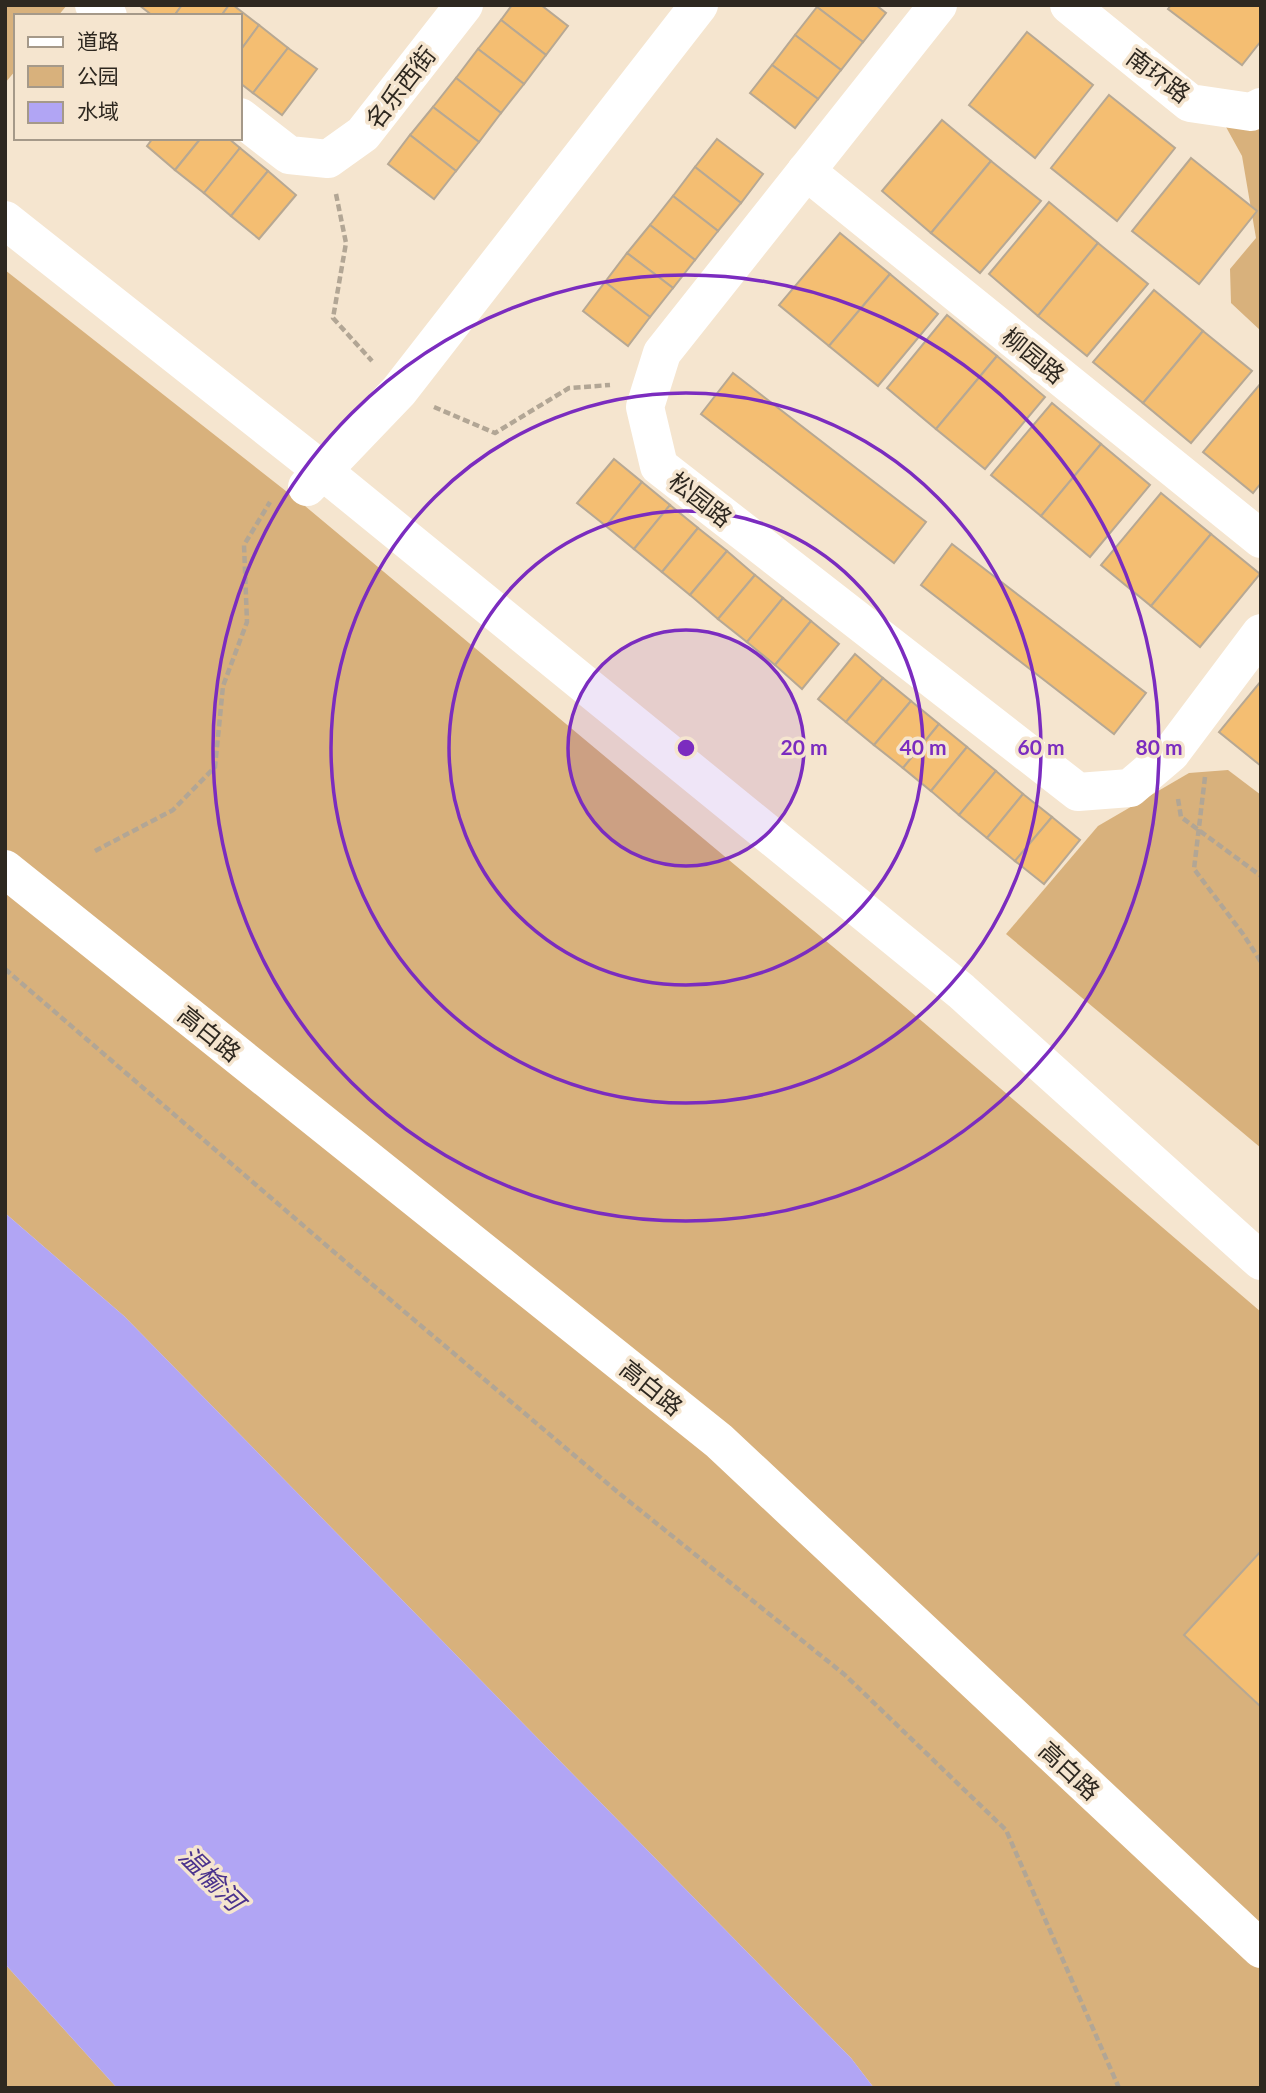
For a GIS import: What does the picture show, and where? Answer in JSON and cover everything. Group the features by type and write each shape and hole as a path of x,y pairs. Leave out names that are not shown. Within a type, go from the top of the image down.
{"street":[{"name":"名乐西街","path":"328,159 363,134 464,5"},
{"path":"315,480 399,391 699,5"},
{"name":"松园路","path":"938,5 662,353 645,408 659,466 1078,792 1130,788 1171,753"},
{"name":"南环路","path":"1069,5 1189,103 1251,112 1261,107"},
{"path":"242,119 289,155 328,159"},
{"name":"柳园路","path":"806,171 1261,539"},
{"path":"5,220 315,480 961,991 1261,1261"},
{"path":"1171,753 1261,633"},
{"name":"高白路","path":"5,869 719,1441 1261,1950"}],"path":[{"path":"328,159 346,243 333,318 399,391 495,433 569,388 652,382"},
{"path":"95,851 173,810 215,767 223,686 247,622 244,545 268,502 315,480"},
{"path":"1171,753 1181,817 1261,876"},
{"path":"1205,776 1194,869 1244,934 1261,962"},
{"path":"5,969 620,1494 845,1675 1006,1830 1119,2088"}],"green space":[{"path":"5,5 67,5 60,14 14,14 14,72 5,83"},
{"path":"1215,107 1261,107 1261,331 1231,303 1230,269 1256,238 1242,156"},
{"path":"5,270 305,506 923,1022 1261,1312 1261,2088 874,2088 851,2058 124,1316 5,1213"},
{"path":"1228,770 1261,795 1261,1148 1006,934 1098,826 1189,773"},
{"path":"5,1964 117,2088 5,2088"}],"water":[{"name":"温榆河","path":"5,1213 124,1316 851,2058 874,2088 117,2088 5,1964"}],"building":[{"path":"139,5 182,5 175,14 150,14"},
{"path":"182,5 229,5 222,14 175,14"},
{"path":"229,5 233,5 259,25 242,48 242,14 222,14"},
{"path":"512,5 541,5 568,26 546,55 501,20"},
{"path":"876,5 886,13 863,42 817,7"},
{"path":"1171,5 1261,5 1261,41 1242,65 1168,9"},
{"path":"817,7 863,42 841,70 795,35"},
{"path":"501,20 546,55 524,84 478,49"},
{"path":"259,25 288,48 253,93 242,85 242,48"},
{"path":"1027,32 1093,85 1035,158 969,105"},
{"path":"795,35 841,70 818,99 772,65"},
{"path":"288,48 317,69 282,115 253,93"},
{"path":"478,49 524,84 501,113 456,78"},
{"path":"772,65 818,99 795,128 750,93"},
{"path":"456,78 501,113 479,142 433,107"},
{"path":"1109,95 1175,148 1117,221 1051,168"},
{"path":"433,107 479,142 456,171 410,135"},
{"path":"942,120 991,161 931,233 882,191"},
{"path":"410,135 456,171 434,199 388,164"},
{"path":"717,139 763,174 741,203 695,167"},
{"path":"152,140 199,140 175,170 147,146"},
{"path":"199,140 230,140 240,148 204,193 175,170"},
{"path":"240,148 268,171 231,216 204,193"},
{"path":"1191,158 1257,211 1199,284 1132,231"},
{"path":"991,161 1041,201 980,273 931,233"},
{"path":"695,167 741,203 718,231 673,196"},
{"path":"268,171 296,195 259,239 231,216"},
{"path":"673,196 718,231 695,260 650,225"},
{"path":"1049,202 1098,243 1038,316 989,274"},
{"path":"650,225 695,260 673,288 627,253"},
{"path":"840,233 890,274 829,346 779,305"},
{"path":"1098,243 1148,284 1087,356 1038,316"},
{"path":"627,253 673,288 650,317 605,282"},
{"path":"890,274 938,314 878,386 829,346"},
{"path":"605,282 650,317 628,346 583,311"},
{"path":"1154,290 1203,331 1143,403 1093,362"},
{"path":"947,315 997,356 936,429 887,388"},
{"path":"1203,331 1252,371 1191,443 1143,403"},
{"path":"997,356 1045,397 985,469 936,429"},
{"path":"733,373 926,522 894,563 701,414"},
{"path":"1261,383 1261,483 1253,493 1203,452"},
{"path":"1052,403 1101,444 1041,516 991,475"},
{"path":"1101,444 1150,485 1090,557 1041,516"},
{"path":"614,459 642,482 606,526 577,503"},
{"path":"642,482 670,505 634,549 606,526"},
{"path":"1161,493 1211,534 1151,606 1101,565"},
{"path":"670,505 698,528 662,572 634,549"},
{"path":"698,528 727,551 690,595 662,572"},
{"path":"1211,534 1260,574 1200,647 1151,606"},
{"path":"952,544 1146,693 1114,734 921,585"},
{"path":"727,551 755,575 718,619 690,595"},
{"path":"755,575 783,598 747,642 718,619"},
{"path":"783,598 811,621 775,665 747,642"},
{"path":"811,621 839,644 802,689 775,665"},
{"path":"855,654 883,678 846,722 818,699"},
{"path":"883,678 911,701 874,745 846,722"},
{"path":"1261,681 1261,766 1219,732"},
{"path":"911,701 939,724 903,768 874,745"},
{"path":"939,724 967,747 931,791 903,768"},
{"path":"967,747 996,771 959,815 931,791"},
{"path":"996,771 1023,794 987,838 959,815"},
{"path":"1023,794 1052,817 1015,861 987,838"},
{"path":"1052,817 1080,840 1044,884 1015,861"},
{"path":"1261,1551 1261,1707 1184,1635"}]}
